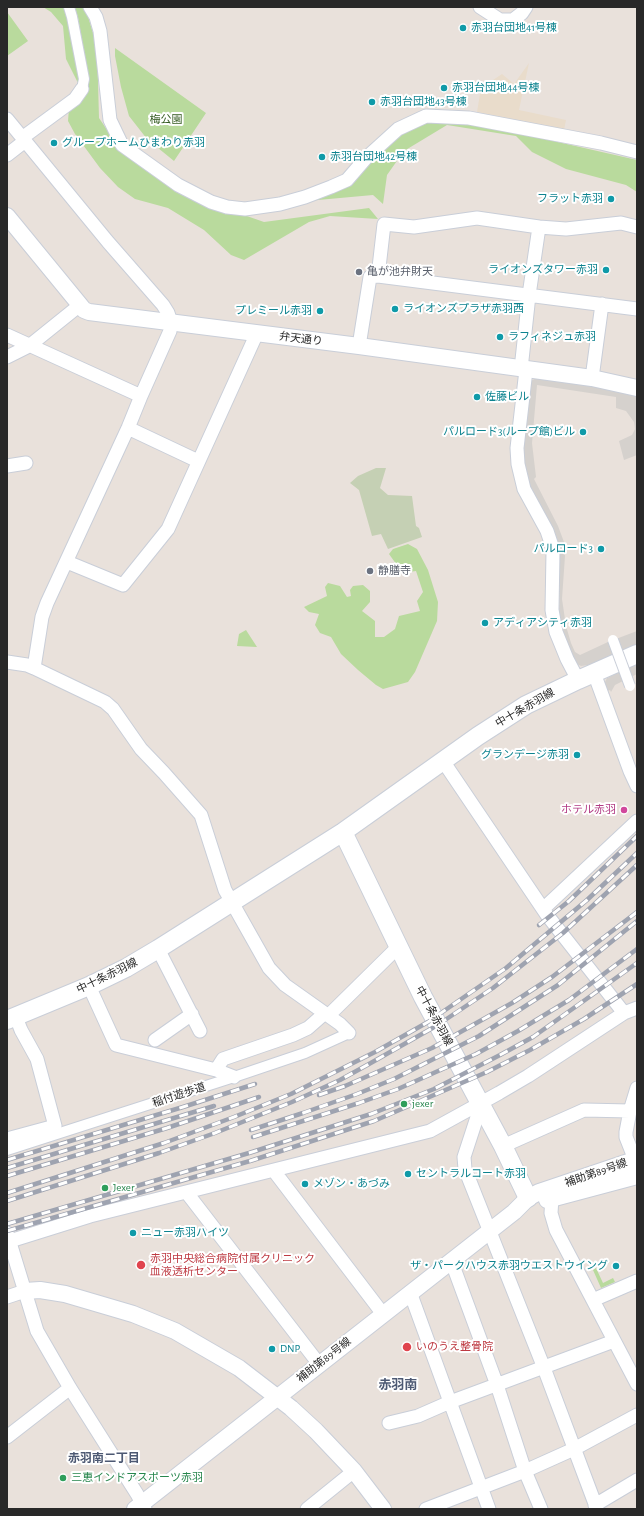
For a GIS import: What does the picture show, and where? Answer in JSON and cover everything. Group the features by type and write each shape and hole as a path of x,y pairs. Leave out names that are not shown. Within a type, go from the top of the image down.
{"main road":[{"name":"中十条赤羽線","path":"10,1019 89,986 158,950 343,832 478,736 526,705 586,676 637,654"},
{"name":"中十条赤羽線","path":"343,832 423,997 503,1146 528,1198"}],"street":[{"path":"7,155 23,140 75,99 82,89 84,79 72,18 68,7"},
{"path":"90,7 96,18 100,31 110,120 122,145 178,185 211,202 227,208 245,209 280,204 347,180 366,158 398,129 426,116 469,118 601,143 637,152"},
{"path":"480,7 500,20 513,20 522,13 526,7"},
{"path":"7,119 108,242 163,305 171,322 170,330 128,428 42,617 34,668"},
{"name":"弁天通り","path":"7,216 84,310 89,312 359,346 592,378 637,388"},
{"path":"378,276 384,224 414,227 477,218 539,227 566,229 621,223 637,228"},
{"path":"539,227 529,295 517,448 518,464 524,490 547,531 554,552 552,610 556,632 567,658 586,676 637,786"},
{"path":"359,346 370,277 378,276 637,309"},
{"path":"592,378 602,304"},
{"path":"7,357 29,346 80,305"},
{"path":"66,562 123,585 168,529 257,333"},
{"path":"7,335 141,396"},
{"path":"128,428 198,461"},
{"path":"7,466 26,463"},
{"path":"613,640 630,686"},
{"path":"7,662 27,665 34,668 105,702 113,709 141,749 201,815 223,884 232,903 269,968 286,985 327,1014 349,1033"},
{"path":"443,761 545,912 624,1013"},
{"path":"545,912 637,821"},
{"path":"216,1070 223,1059 293,1035 308,1028 327,1014 399,946"},
{"path":"158,950 200,1031"},
{"path":"89,986 116,1045 216,1070 234,1077"},
{"path":"141,1507 37,1331 8,1237 430,1131 481,1105 624,1013 637,1008"},
{"path":"155,1040 192,1014"},
{"path":"7,1140 55,1126 37,1059 21,1030 10,1019"},
{"name":"稲付遊歩道","path":"7,1150 234,1077 304,1053 349,1033"},
{"path":"636,1161 626,1137 626,1127 637,1088"},
{"path":"481,1105 464,1157 465,1169 544,1368 596,1507 637,1480"},
{"path":"503,1146 584,1110 630,1110"},
{"name":"補助第89号線","path":"141,1507 277,1397 514,1212 528,1198 539,1192 636,1161"},
{"path":"274,1171 383,1314"},
{"name":"補助第89号線","path":"514,1212 534,1203 637,1176"},
{"path":"188,1193 319,1364"},
{"path":"552,1198 551,1213 556,1230 614,1341 633,1368 637,1384"},
{"path":"451,1260 541,1509"},
{"path":"593,1300 637,1280"},
{"path":"7,1297 25,1291 40,1290 65,1294 133,1314 175,1331 226,1360 277,1397 316,1431 354,1470 383,1509"},
{"path":"410,1292 489,1509"},
{"path":"389,1423 418,1416 450,1402 497,1386 614,1341"},
{"path":"7,1437 70,1388"},
{"path":"426,1509 526,1471 574,1450 637,1415"},
{"path":"307,1509 354,1470"}],"shaded area":[{"path":"529,63 519,110 566,120 564,130 477,112 481,88 502,74 514,84"},
{"path":"536,378 603,386 637,394 637,455 624,460 619,441 632,435 635,429 634,422 626,411 616,408 616,397 537,385 532,443 536,477 534,479 558,526 564,542 565,556 562,599 566,626 571,643 575,652 580,655 637,631 637,645 588,665 581,666 575,663 563,639 559,619 559,553 528,484 522,449 530,385 531,381"},
{"path":"637,664 637,674 615,685 611,692 610,690 605,692 604,684 607,678"}],"green space":[{"path":"43,7 63,7 69,21 79,85 66,59 63,26 51,12"},
{"path":"75,7 83,7 86,10 97,46 99,118 122,152 241,214 264,222 369,208 378,219 330,216 309,222 244,260 231,255 204,230 168,208 135,199 118,187 100,168 75,134 68,121 69,108 88,89 89,79"},
{"path":"7,12 28,41 7,56"},
{"name":"梅公園","path":"115,48 206,113 174,161 147,139 129,116 121,87 115,56"},
{"path":"428,120 470,122 637,160 637,192 626,185 566,169 532,152 516,136 447,125 404,151 387,175 383,204 373,195 307,201 401,133"},
{"path":"376,468 386,468 380,488 388,495 412,496 416,526 419,528 422,537 388,549 381,534 372,536 359,490 350,483 358,476"},
{"path":"408,544 417,549 428,570 438,602 437,621 415,672 408,682 383,689 358,670 341,654 331,637 320,633 315,625 319,614 309,612 304,607 327,596 325,587 328,583 340,586 347,597 351,596 350,590 353,586 363,585 370,591 370,602 362,611 375,621 375,637 384,637 395,629 399,616 420,611 417,601 423,592 416,571 409,572 399,568 389,554 393,549"},
{"path":"246,630 257,647 237,646 239,634"},
{"path":"596,1268 603,1283 613,1278 615,1282 601,1288 593,1270"}],"railway":[{"path":"539,925 569,901 637,836"},
{"path":"7,1193 164,1143 234,1117 291,1094 375,1052 428,1022 506,968 587,900 637,853"},
{"path":"7,1201 159,1153 215,1133 292,1102 340,1080 436,1026 493,988 563,933 637,865"},
{"path":"319,1095 345,1086 432,1048 512,1003 552,977 637,912"},
{"path":"251,1130 357,1094 394,1079 479,1036 558,985 637,921"},
{"path":"253,1137 398,1089 476,1054 569,1000 637,949"},
{"path":"7,1224 249,1153 371,1114 434,1089 533,1037 637,963"},
{"path":"7,1231 250,1161 374,1121 487,1072 530,1050 584,1019 637,984"},
{"path":"7,1160 255,1084"},
{"path":"7,1176 167,1128 259,1097"},
{"path":"7,1168 214,1106"}],"place":[{"name":"赤羽台団地41号棟","path":"463,28"},
{"name":"赤羽台団地44号棟","path":"444,88"},
{"name":"赤羽台団地43号棟","path":"372,102"},
{"name":"グループホームひまわり赤羽","path":"54,143"},
{"name":"赤羽台団地42号棟","path":"322,157"},
{"name":"フラット赤羽","path":"611,199"},
{"name":"ライオンズタワー赤羽","path":"606,270"},
{"name":"亀が池弁財天","path":"359,272"},
{"name":"ライオンズプラザ赤羽西","path":"395,309"},
{"name":"プレミール赤羽","path":"320,311"},
{"name":"ラフィネジュ赤羽","path":"500,337"},
{"name":"佐藤ビル","path":"477,397"},
{"name":"パルロード3(ループ館)ビル","path":"583,432"},
{"name":"パルロード3","path":"601,549"},
{"name":"静膳寺","path":"370,571"},
{"name":"アディアシティ赤羽","path":"485,623"},
{"name":"グランデージ赤羽","path":"577,755"},
{"name":"ホテル赤羽","path":"624,810"},
{"name":"jexer","path":"404,1104"},
{"name":"セントラルコート赤羽","path":"408,1174"},
{"name":"メゾン・あづみ","path":"305,1184"},
{"name":"Jexer","path":"105,1188"},
{"name":"ニュー赤羽ハイツ","path":"133,1233"},
{"name":"赤羽中央総合病院付属クリニック 血液透析センター","path":"141,1265"},
{"name":"ザ・パークハウス赤羽ウエストウイング","path":"616,1266"},
{"name":"いのうえ整骨院","path":"407,1347"},
{"name":"DNP","path":"272,1349"},
{"name":"三恵インドアスポーツ赤羽","path":"63,1478"}],"district":[{"name":"赤羽南","path":"398,1385"},
{"name":"赤羽南二丁目","path":"104,1458"}]}
